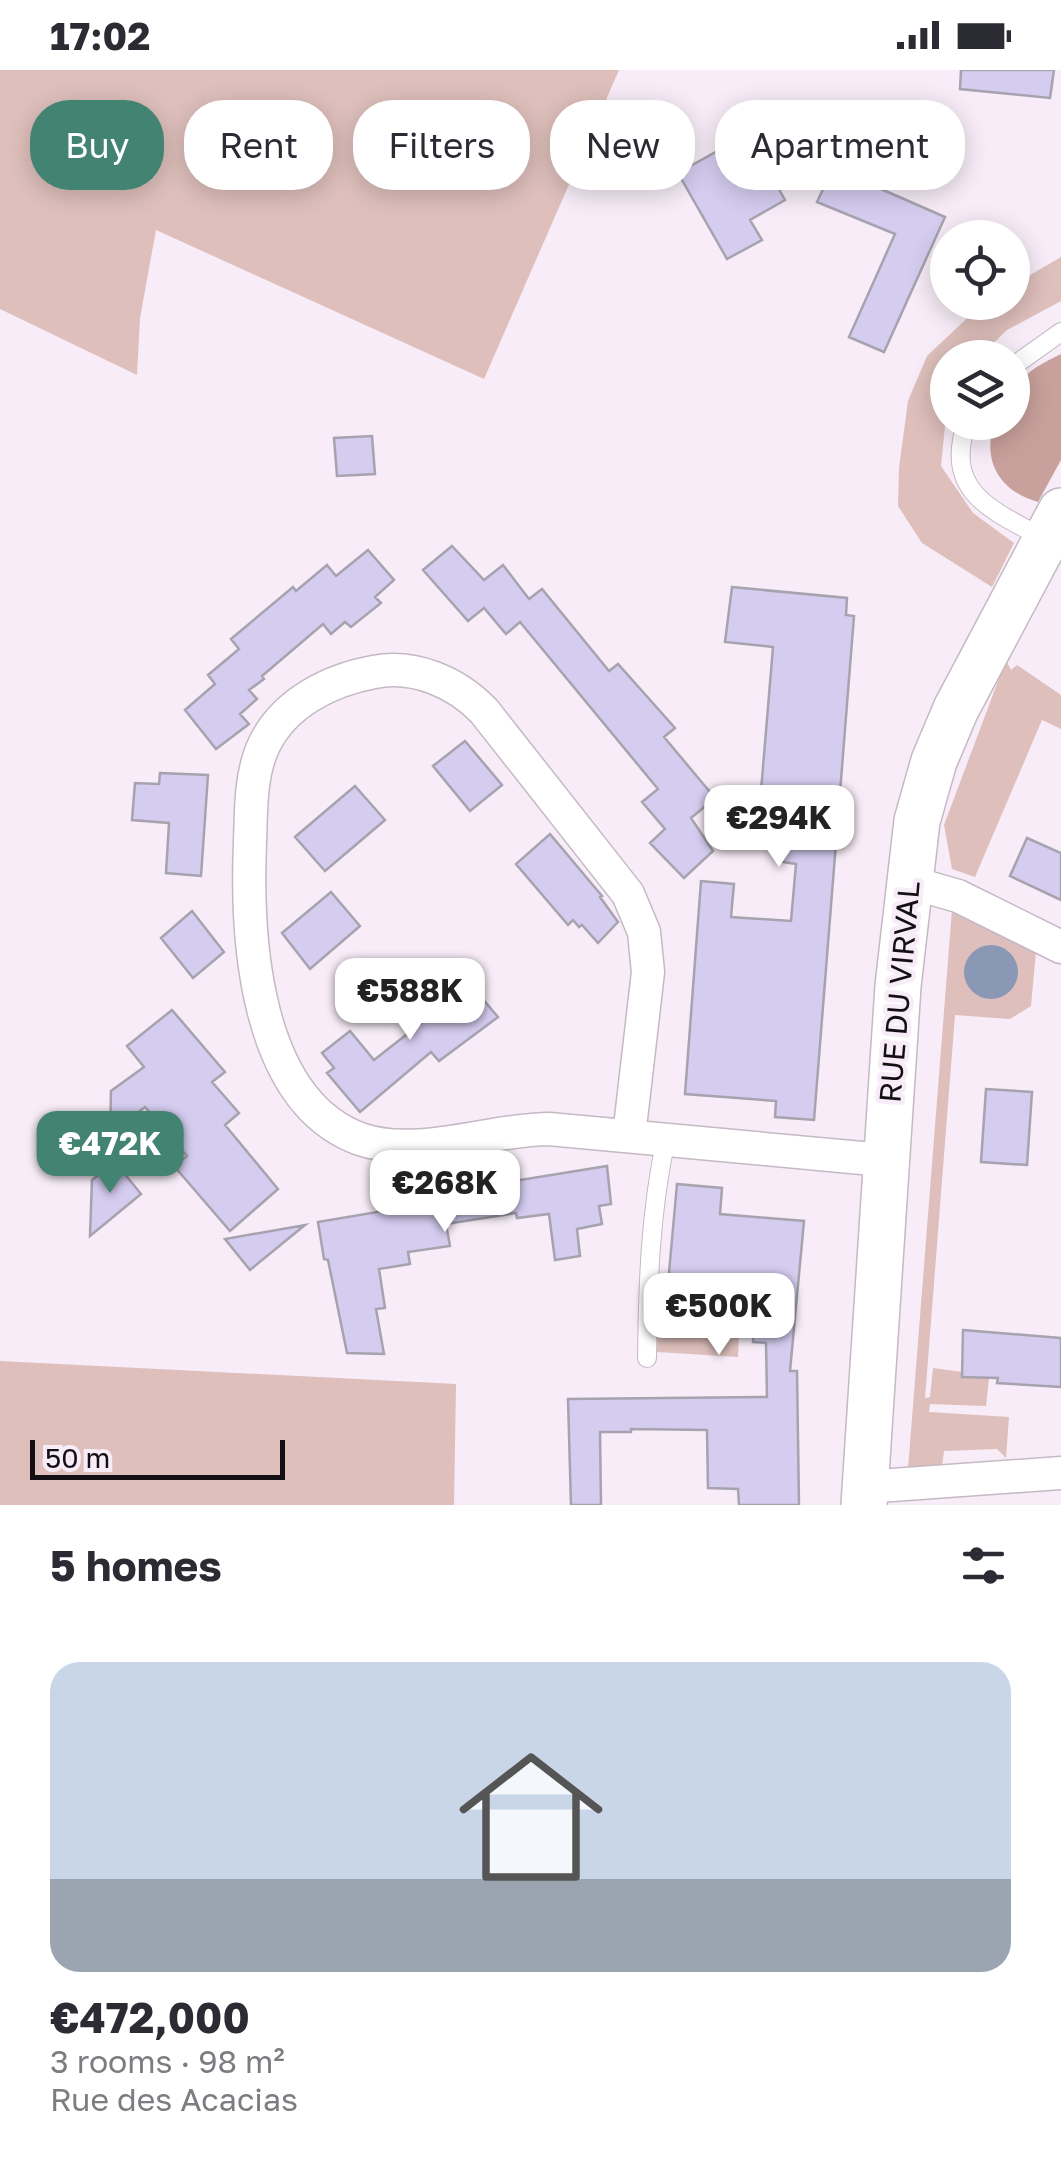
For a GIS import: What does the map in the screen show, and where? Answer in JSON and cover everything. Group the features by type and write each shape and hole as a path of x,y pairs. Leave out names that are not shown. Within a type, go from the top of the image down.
{"street":[{"name":"RUE DU VIRVAL","path":"864,1496 885,1160 909,882 923,794 974,672 1053,525"},
{"path":"629,1136 648,961 636,908 611,868 484,711 468,694 448,682 381,670 338,682 300,702 274,729 256,767 250,828 250,928 266,1020 306,1099 340,1128 360,1138 408,1146 520,1129 885,1160"},
{"path":"909,882 958,896 1061,947"},
{"path":"864,1496 1061,1473"}],"lane":[{"path":"1030,354 1061,332"},
{"path":"964,440 961,454 968,488 978,500 1053,525"},
{"path":"647,1358 648,1253 653,1197 666,1140"}],"shaded area":[{"path":"0,70 619,70 606,100 550,100 550,190 567,190 484,379 156,230 140,318 137,375 0,309"},
{"path":"1061,257 1061,301 1030,318 1030,275"},
{"path":"965,320 1026,320 997,340 944,340"},
{"path":"930,353 930,440 944,440 941,466 973,513 1014,543 992,587 922,543 898,506 908,401"},
{"path":"1061,354 1061,460 1038,502 1013,491 1004,482 990,450 991,440 1030,440 1030,372"},
{"path":"1006,660 1011,670 1017,665 1061,695 1061,729 1042,720 975,877 952,869 944,825"},
{"path":"952,910 1036,951 1031,1006 1010,1019 955,1015 925,1398 930,1397 933,1368 962,1372 962,1377 989,1378 986,1406 930,1404 929,1412 1009,1417 1006,1458 997,1449 944,1451 942,1466 908,1469"},
{"path":"659,1306 740,1310 738,1357 657,1352"},
{"path":"0,1361 456,1384 454,1505 0,1505"}],"water":[{"path":"991,945 1010,953 1018,972 1010,991 991,999 972,991 964,972 972,953"}],"building":[{"path":"961,70 1054,70 1050,98 960,89"},
{"path":"715,152 715,190 779,190 785,200 750,220 762,240 727,259 688,190 695,190 695,164"},
{"path":"823,190 883,190 945,217 930,220 930,250 884,352 849,337 895,234 817,202"},
{"path":"372,436 375,474 337,476 334,438"},
{"path":"452,546 484,580 503,565 529,599 542,589 609,671 618,664 675,728 664,737 715,798 691,818 713,851 684,878 650,843 665,829 642,802 658,789 520,622 506,634 484,608 468,621 423,570"},
{"path":"368,550 394,580 375,597 381,603 351,627 345,622 331,634 323,624 262,676 264,679 249,690 257,699 240,714 249,724 216,749 185,710 215,684 208,675 239,649 231,639 293,587 296,591 327,565 336,576"},
{"path":"732,587 847,598 846,615 854,616 814,1120 775,1117 776,1101 685,1094 701,881 734,884 731,917 791,921 796,864 783,862 788,805 760,803 773,647 725,642"},
{"path":"465,741 502,785 470,811 433,766"},
{"path":"160,773 208,775 201,876 166,873 169,823 132,820 135,783 159,784"},
{"path":"355,786 385,820 325,871 295,837"},
{"path":"550,834 602,896 618,922 598,943 582,925 579,927 573,920 568,925 516,864"},
{"path":"1027,838 1061,853 1061,900 1010,876"},
{"path":"331,892 360,926 310,969 282,933"},
{"path":"192,911 224,952 193,978 161,938"},
{"path":"448,974 461,989 469,983 498,1017 439,1061 431,1052 360,1112 327,1073 334,1068 322,1053 350,1031 374,1060 430,1016 417,1000"},
{"path":"172,1010 225,1072 212,1082 239,1113 225,1125 278,1189 230,1231 174,1166 187,1156 145,1107 110,1134 111,1091 144,1067 127,1046"},
{"path":"986,1089 1032,1092 1027,1165 981,1162"},
{"path":"115,1162 141,1194 90,1236 92,1180"},
{"path":"607,1166 611,1204 599,1206 602,1224 577,1229 580,1256 555,1260 549,1214 517,1218 516,1213 446,1224 450,1246 408,1252 410,1264 379,1269 385,1308 376,1309 384,1354 347,1353 318,1222 401,1208 399,1193 482,1179 483,1186"},
{"path":"677,1184 722,1188 720,1214 804,1221 790,1371 797,1371 799,1505 739,1505 738,1489 708,1488 707,1430 631,1429 600,1432 601,1505 571,1505 568,1399 767,1397 766,1343 753,1342 756,1302 697,1297 696,1307 666,1306"},
{"path":"305,1225 250,1270 225,1239"},
{"path":"963,1330 1061,1338 1061,1387 962,1377"}]}
